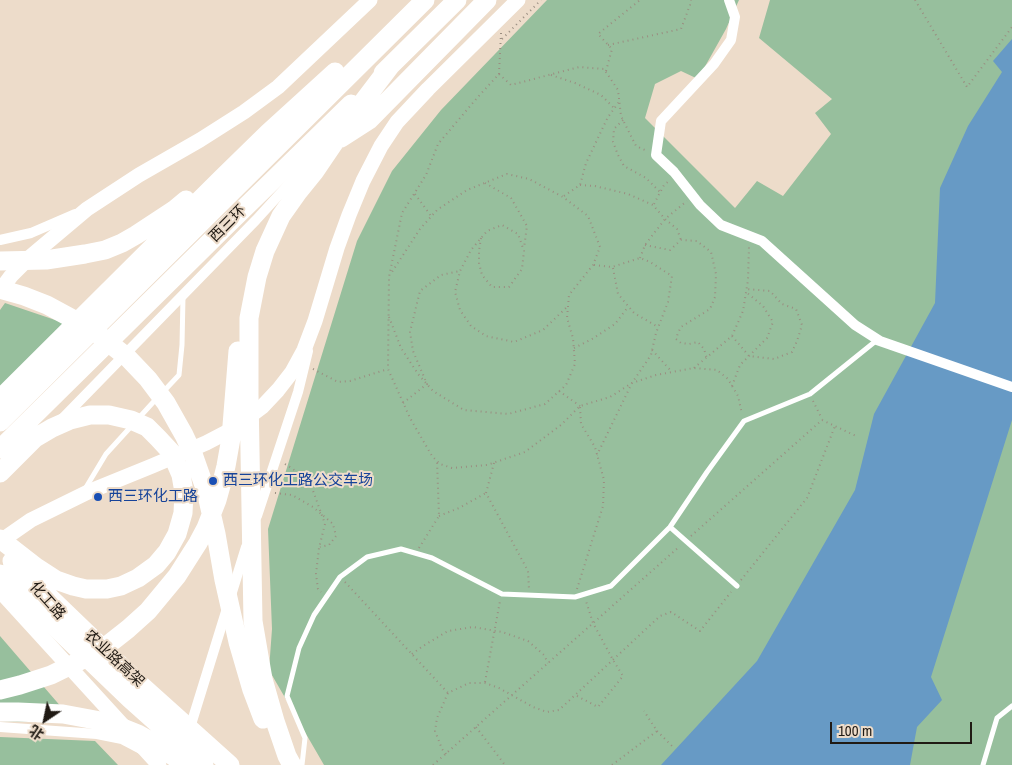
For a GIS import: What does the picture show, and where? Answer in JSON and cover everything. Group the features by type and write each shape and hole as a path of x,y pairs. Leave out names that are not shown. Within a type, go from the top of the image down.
{"highway":[{"path":"0,399 222,178 276,137 354,54 406,19 425,0"},
{"name":"西三环","path":"0,449 298,154 457,0"},
{"path":"335,141 369,120 487,0"},
{"path":"0,690 51,675 100,651 148,611 178,576 206,528 217,500 226,466 231,438 238,348 244,301 261,246 271,226 316,171 353,114 391,65"},
{"path":"0,261 46,260 104,250 122,243 174,210 234,158 276,137"},
{"name":"西三环","path":"0,422 276,137"},
{"path":"292,765 275,721 263,679 253,621 249,318 253,294 265,251 281,216 298,192"},
{"path":"0,290 24,296 47,305 99,335 128,358 148,379 166,404 190,448 206,491 238,642 252,690 278,756 284,765"},
{"path":"0,473 35,438 52,428 70,420 90,415 108,415 131,420 146,427 158,438 171,452 181,475 184,492 183,512 177,534 167,552 156,565 138,578 121,586 107,589 86,589 72,586 56,580 0,541"},
{"name":"农业路高架","path":"0,549 142,686 230,765"},
{"name":"农业路高架","path":"0,574 123,692 204,765"},
{"path":"0,712 63,714 106,722 138,734 186,765"}],"main road":[{"path":"0,290 11,276 30,258 88,209 139,175 244,112 278,87 370,0"},
{"path":"0,541 32,520 80,496 229,431 262,407 292,372 304,350 349,214 363,180 381,146 398,122 428,89 518,0"},
{"name":"化工路","path":"0,549 194,765"},
{"name":"化工路","path":"0,591 155,760"}],"street":[{"path":"729,0 735,17 730,40 714,64 660,121 656,154 677,175 700,205 721,225 762,241 855,325 878,341 1012,387"},
{"path":"0,484 256,220 320,151 335,141"},
{"path":"0,240 31,232 88,209"},
{"path":"194,765 188,750 187,738 237,575 298,392 315,321"},
{"path":"0,726 97,734 122,739 155,760"}],"lane":[{"path":"80,496 106,454 178,375 182,345 183,295"},
{"path":"302,765 305,738 287,696 299,648 314,615 340,577 367,557 401,550 415,553 432,558 502,594 575,597 611,586 670,527 744,421 810,394 878,341"},
{"path":"670,527 736,586"},
{"path":"983,765 997,718 1012,706"}],"path":[{"path":"501,40 541,0"},
{"path":"606,72 612,48 598,34 640,0"},
{"path":"608,45 681,29 691,0"},
{"path":"916,0 967,87 1012,27"},
{"path":"502,15 499,74 438,144 426,175 402,214 388,277 388,369 410,418 432,456 440,464 452,468 494,463 525,452 561,426 580,406 610,397 632,383 656,375 694,368 717,370 728,379 738,396 744,421"},
{"path":"499,74 511,84 579,67 604,69 618,90 621,116 636,146 656,154"},
{"path":"550,75 575,83 601,95 614,108"},
{"path":"580,185 586,163 608,117 619,102"},
{"path":"623,120 614,130 613,142 618,155 624,166 646,178 660,192"},
{"path":"388,277 420,228 437,210 467,190 507,174 529,178 564,196 588,216 600,247 593,265 568,295 567,318 573,338 575,364 566,385 545,404 508,414 464,410 433,390 418,374 401,348 388,316"},
{"path":"653,205 664,185 677,175"},
{"path":"481,238 479,263 482,276 492,287 509,287 522,269 527,226 512,198 485,183"},
{"path":"564,196 580,185 595,186 628,194 653,205 677,229 681,240"},
{"path":"414,193 431,216"},
{"path":"640,258 646,245 665,218 693,196"},
{"path":"524,251 518,234 502,225 487,231 471,250 460,271 455,292 460,310 471,326 486,336 514,342 543,330 568,306"},
{"path":"694,368 732,336 743,311 748,280 749,236"},
{"path":"646,245 670,250 681,240 697,241 711,252 716,274 715,296 710,309 681,327 676,339 682,343 689,344 698,342 704,349 706,358"},
{"path":"593,265 612,267 640,258 672,276 668,302 658,327 651,355 632,383 597,455"},
{"path":"612,267 618,294 634,313 658,327"},
{"path":"427,384 413,351 410,332 420,291 441,275 460,271"},
{"path":"732,336 749,356 774,359 792,352 802,325 796,309 782,304 770,291 746,291"},
{"path":"732,386 740,366 767,338 773,322 763,306 746,291"},
{"path":"574,348 592,340 615,324 628,306"},
{"path":"652,350 672,372"},
{"path":"305,364 338,382 350,381 388,369"},
{"path":"403,403 427,384"},
{"path":"559,391 580,406"},
{"path":"810,394 822,420 856,436"},
{"path":"575,597 602,506 604,480 595,447 581,424 580,406"},
{"path":"433,765 822,420"},
{"path":"446,754 442,749 436,731 437,718 448,693 469,683 485,683 499,688 533,707 547,712 559,710 660,616 671,612 700,631 807,498 835,426"},
{"path":"276,459 294,468 310,485 325,524 319,548 316,574 318,589 326,598"},
{"path":"415,553 439,516 437,461"},
{"path":"494,463 486,493 528,571 530,595"},
{"path":"265,492 292,495 313,507 333,524 336,536 329,545 319,548"},
{"path":"439,516 460,508 486,493"},
{"path":"340,577 448,693"},
{"path":"485,683 502,594"},
{"path":"576,695 598,707 623,676 593,623 584,594"},
{"path":"412,654 448,631 473,627 495,630 528,641 544,655 548,663"},
{"path":"644,711 657,731 674,748"},
{"path":"476,727 505,765"},
{"path":"612,765 657,731"}],"green space":[{"path":"547,0 739,0 726,29 698,79 681,71 655,84 645,118 735,208 757,181 783,196 831,134 815,113 832,99 759,38 770,0 1012,0 1012,765 324,765 269,670 272,629 268,529 357,241 392,171 441,110"},
{"path":"5,303 64,323 0,390 0,310"},
{"path":"0,636 75,723 0,721"},
{"path":"0,737 95,741 118,765 0,765"}],"water":[{"path":"1012,39 1012,420 931,677 942,700 917,727 910,765 661,765 757,661 855,490 874,414 935,303 940,188 968,126 1002,72 993,61"}],"place":[{"name":"西三环化工路公交车场","path":"213,481"},
{"name":"西三环化工路","path":"98,497"}]}
